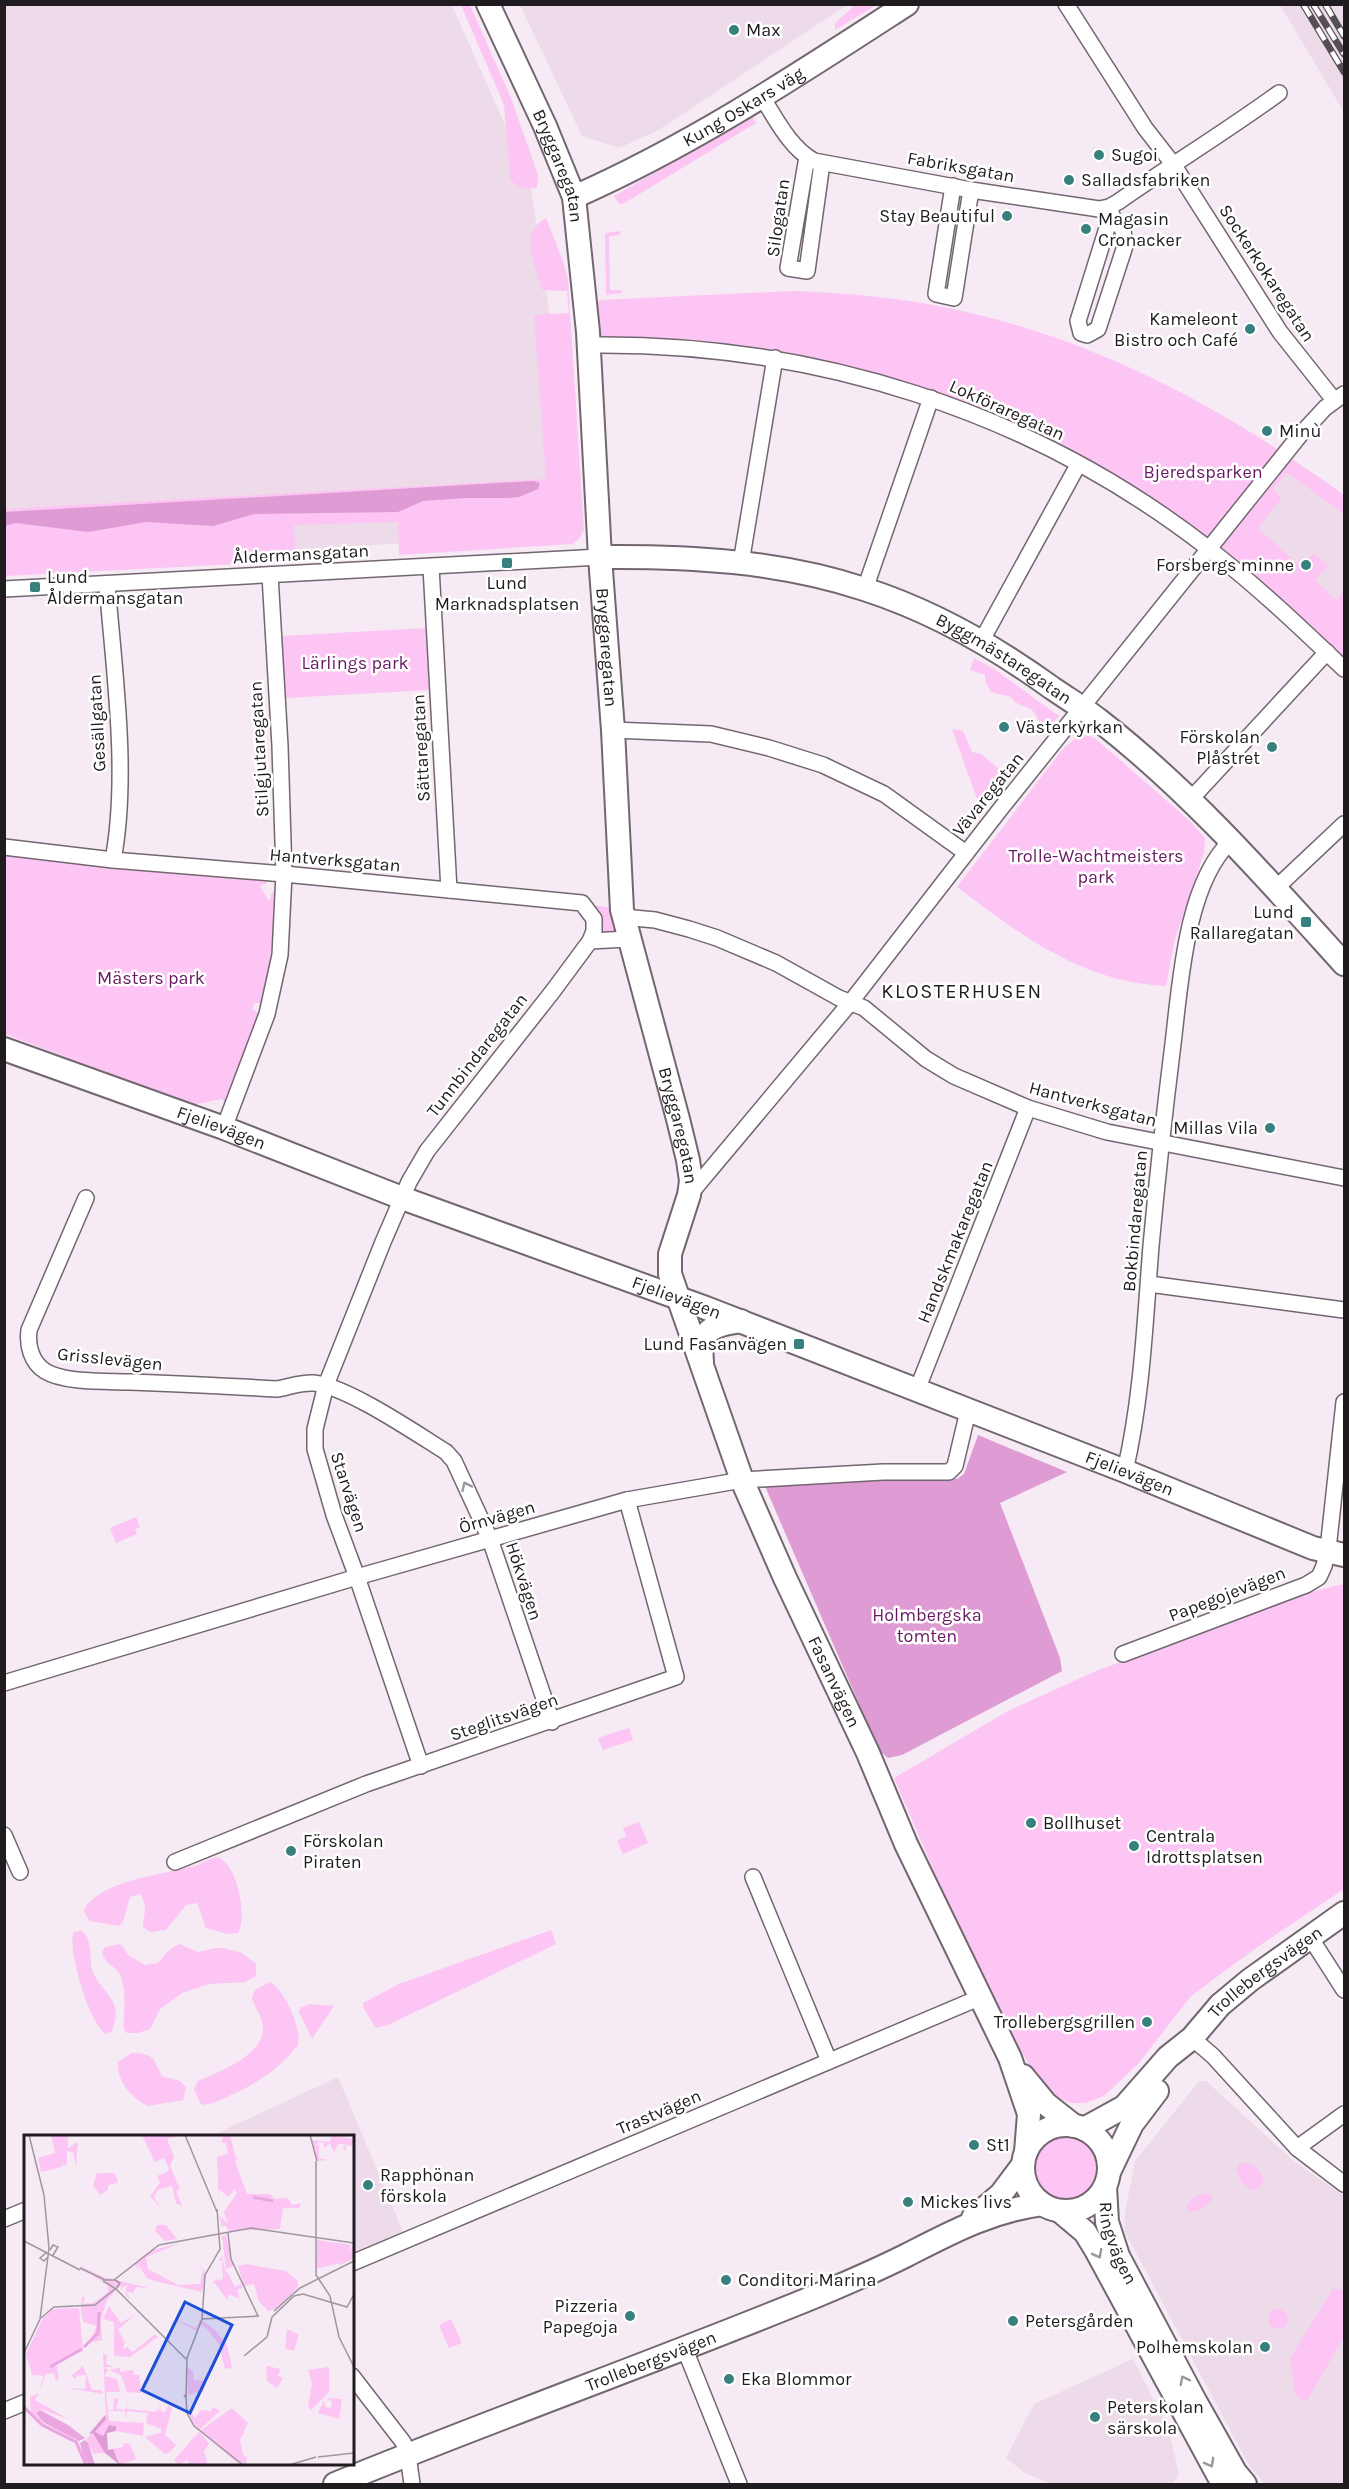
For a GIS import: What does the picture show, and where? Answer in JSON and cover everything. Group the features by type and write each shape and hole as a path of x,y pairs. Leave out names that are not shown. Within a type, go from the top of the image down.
{"main road":[{"name":"Bryggaregatan","path":"488,4 545,126 574,196 584,278 623,917 688,1160 691,1181 689,1196 668,1268 677,1297"},
{"name":"Kung Oskars väg","path":"574,196 654,159 762,97 907,4"},
{"name":"Byggmästaregatan","path":"600,557 639,556 741,563 790,571 865,589 931,615 982,640 1101,721 1190,800 1231,841 1344,964"},
{"name":"Fjelievägen","path":"4,1049 224,1128 402,1198 677,1297 1125,1471 1312,1548 1336,1553"},
{"name":"Fasanvägen","path":"677,1297 742,1480 785,1578 868,1753 906,1844 1010,2058 1029,2114 1024,2159"},
{"path":"703,1369 701,1348 705,1335 715,1327 741,1322"},
{"name":"Trollebergsvägen","path":"1079,2127 1124,2107 1168,2057 1192,2038 1220,2005 1344,1913"},
{"name":"Trollebergsvägen","path":"1107,2179 1132,2124 1178,2065 1192,2038"},
{"name":"Fasanvägen","path":"1010,2058 1036,2094 1079,2127"},
{"path":"1061,2125 1079,2127 1099,2141 1104,2149 1107,2179 1099,2196 1087,2206 1075,2210 1051,2207 1030,2193 1025,2182 1024,2159 1037,2136 1047,2129 1061,2125"},
{"name":"Trollebergsvägen","path":"962,2226 1001,2194 1024,2159"},
{"name":"Ringvägen","path":"1107,2179 1107,2222 1118,2256 1195,2401 1235,2472 1245,2484"},
{"name":"Trollebergsvägen","path":"335,2484 844,2284 962,2226 1011,2210 1051,2207"},
{"name":"Ringvägen","path":"1051,2207 1085,2232 1223,2484"}],"street":[{"name":"Sockerkokaregatan","path":"1066,4 1145,128 1173,164 1280,332 1339,397"},
{"path":"1111,213 1123,230 1125,246 1098,329 1088,335 1082,333 1078,321 1111,213 1173,164 1232,127 1279,93"},
{"name":"Fabriksgatan","path":"762,97 790,139 807,157 822,163 1111,213"},
{"name":"Silogatan","path":"807,157 788,268 807,271 822,163"},
{"path":"953,186 936,294 954,298 971,189"},
{"name":"Lokföraregatan","path":"588,345 675,347 775,358 852,374 931,398 1005,427 1129,494 1209,549 1344,669"},
{"path":"741,563 775,358"},
{"name":"Vävaregatan","path":"689,1196 850,1003 966,853 1300,435 1339,397"},
{"path":"865,589 931,398"},
{"path":"982,640 1078,465"},
{"name":"Åldermansgatan","path":"4,589 600,557"},
{"name":"Sättaregatan","path":"431,567 449,890"},
{"name":"Stilgjutaregatan","path":"224,1128 267,1014 280,955 284,874 280,746 270,575"},
{"name":"Gesällgatan","path":"106,584 117,701 119,782 113,860"},
{"path":"1190,800 1326,652"},
{"path":"613,730 711,734 769,748 823,765 884,794 966,853"},
{"path":"1275,889 1344,824"},
{"name":"Bokbindaregatan","path":"1125,1471 1138,1408 1161,1143 1180,981 1191,921 1211,867 1220,851 1231,841"},
{"name":"Hantverksgatan","path":"4,847 113,860 582,903 594,919 594,931 590,941"},
{"name":"Hantverksgatan","path":"623,917 655,921 717,938 796,974 864,1008 926,1059 954,1076 1028,1108 1107,1131 1161,1143 1344,1178"},
{"path":"590,941 628,939"},
{"name":"Tunnbindaregatan","path":"402,1198 427,1151 590,941"},
{"name":"Handskmakaregatan","path":"917,1390 1028,1108"},
{"name":"Grisslevägen","path":"86,1198 29,1330 32,1355 46,1372 74,1378 145,1383 277,1389 303,1383 326,1385"},
{"name":"Starvägen","path":"402,1198 326,1385 315,1429 315,1449 334,1515 421,1766"},
{"path":"1149,1284 1344,1310"},
{"name":"Hökvägen","path":"326,1385 377,1410 446,1452 454,1461 490,1539 552,1722"},
{"name":"Papegojevägen","path":"1123,1654 1306,1585 1322,1573 1336,1553 1344,1402"},
{"name":"Örnvägen","path":"4,1683 357,1577 627,1500 742,1480 883,1472 949,1472 955,1466 968,1411"},
{"name":"Steglitsvägen","path":"175,1862 323,1801 676,1677 627,1500"},
{"path":"4,1835 20,1872"},
{"path":"753,1877 829,2061"},
{"path":"1310,1937 1344,1990"},
{"name":"Trastvägen","path":"354,2262 981,1997"},
{"path":"1192,2038 1212,2056 1297,2148 1344,2184"},
{"path":"1297,2148 1344,2114"},
{"path":"4,2219 24,2211"},
{"path":"684,2347 739,2484"},
{"path":"354,2379 404,2442 412,2484"},
{"path":"4,2411 24,2403"}],"shaded area":[{"path":"5,5 452,5 530,182 566,423 565,533 5,568"},
{"path":"520,5 847,5 657,131 619,148 582,136"},
{"path":"1280,5 1344,5 1344,112"},
{"name":"Forsbergs minne","path":"1287,473 1344,514 1344,633 1235,537"},
{"name":"Rapphönan förskola","path":"338,2077 404,2234 354,2256 354,2135 213,2135"},
{"name":"Polhemskolan","path":"1199,2081 1206,2081 1295,2162 1344,2196 1344,2484 1265,2484 1248,2464 1124,2230 1135,2161"},
{"name":"Peterskolan särskola","path":"1133,2359 1169,2430 1179,2474 1173,2484 1051,2484 1025,2473 1006,2458 1034,2404"}],"green space":[{"path":"461,5 470,5 511,98 538,175 537,188 522,188 510,179 504,105"},
{"path":"855,5 876,5 835,30 835,23"},
{"path":"753,117 756,123 623,204 619,204 614,196"},
{"path":"546,218 568,280 584,530 579,539 572,544 399,555 398,522 294,525 295,561 5,576 5,509 546,479 534,315 569,313 567,291 542,290 533,260 531,241 533,232"},
{"path":"621,231 620,235 609,236 610,290 621,290 622,293 606,295 605,233"},
{"name":"Bjeredsparken","path":"793,291 868,296 943,307 1051,336 1103,356 1203,404 1298,463 1344,495 1344,514 1287,473 1273,490 1282,498 1258,528 1300,566 1314,553 1328,566 1315,580 1336,600 1344,591 1344,669 1209,548 1005,427 810,365 588,345 586,308 601,300"},
{"path":"533,481 540,483 538,489 519,497 423,501 398,512 254,514 213,526 146,522 88,532 16,523 5,526 5,512"},
{"name":"Lärlings park","path":"426,628 429,690 285,698 281,636"},
{"path":"974,658 994,669 1059,716 1043,735 1033,711 1011,697 991,692 985,675 970,670"},
{"path":"952,729 963,731 972,752 981,754 1006,775 980,807"},
{"name":"Trolle-Wachtmeisters park","path":"1082,733 1096,739 1190,821 1205,838 1204,853 1175,939 1166,986 1136,983 1080,966 1005,923 957,887 1062,750"},
{"name":"Mästers park","path":"4,854 265,879 267,883 260,886 269,901 277,888 270,962 262,1003 254,1003 252,1010 259,1013 227,1103 221,1099 193,1105 5,1034"},
{"path":"582,903 622,910 628,939 590,941 594,931"},
{"name":"Holmbergska tomten","path":"978,1435 1067,1472 1000,1503 1060,1658 1062,1671 902,1755 888,1758 879,1750 764,1484 902,1478 957,1479 964,1474"},
{"path":"136,1517 140,1527 135,1529 137,1534 116,1543 110,1528"},
{"name":"Centrala Idrottsplatsen","path":"1342,1584 1344,1589 1344,1889 1256,1948 1191,1996 1138,2064 1104,2096 1085,2103 1071,2103 1053,2096 1036,2078 975,1966 894,1778 1008,1711 1096,1671 1301,1595"},
{"path":"629,1728 633,1740 603,1750 598,1738"},
{"path":"639,1822 648,1843 623,1854 617,1841 626,1836 623,1828"},
{"path":"217,1857 224,1861 230,1869 239,1891 242,1915 238,1933 228,1934 206,1928 197,1903 186,1905 166,1930 150,1932 143,1927 145,1905 140,1894 130,1897 123,1922 119,1926 89,1921 84,1911 95,1897 120,1884 194,1866"},
{"path":"551,1930 556,1944 388,2025 376,2028 364,2009 363,2003 399,1984"},
{"path":"81,1931 89,1943 95,1977 110,1997 116,2012 111,2032 105,2034 92,2015 77,1971 73,1932"},
{"path":"119,1944 128,1955 145,1965 158,1963 167,1952 179,1944 198,1952 224,1948 242,1953 256,1964 256,1976 245,1982 209,1984 182,1993 160,2009 150,2029 138,2033 127,2033 124,2030 124,1997 121,1977 117,1970 108,1963 102,1951 105,1947"},
{"path":"270,1982 276,1986 291,2010 299,2038 298,2045 284,2061 254,2083 216,2102 204,2105 200,2103 194,2089 198,2081 238,2062 256,2046 262,2037 261,2019 252,1997 255,1990"},
{"path":"310,2004 334,2006 312,2039 299,2012 300,2008"},
{"path":"132,2053 149,2056 155,2061 162,2076 180,2081 186,2087 183,2100 148,2106 136,2099 123,2083 118,2069 118,2062"},
{"path":"1071,2133 1084,2139 1093,2148 1097,2154 1099,2168 1097,2182 1089,2193 1078,2201 1057,2203 1039,2193 1031,2182 1029,2161 1039,2143 1050,2135"},
{"path":"1241,2162 1250,2164 1261,2174 1263,2183 1258,2189 1251,2190 1242,2183 1236,2169"},
{"path":"1205,2193 1211,2195 1210,2203 1198,2211 1188,2211 1186,2207 1194,2197"},
{"path":"1333,2289 1344,2290 1344,2337 1306,2402 1295,2395 1290,2358"},
{"path":"1274,2309 1282,2309 1288,2315 1288,2323 1282,2329 1274,2329 1268,2323 1268,2315"},
{"path":"451,2319 462,2343 449,2348 439,2325"}],"railway":[{"path":"1303,4 1344,72"},
{"path":"1313,4 1344,54"},
{"path":"1325,4 1344,36"}],"place":[{"name":"Max","path":"734,30"},
{"name":"Sugoi","path":"1099,155"},
{"name":"Salladsfabriken","path":"1069,180"},
{"name":"Stay Beautiful","path":"1007,216"},
{"name":"Magasin Cronacker","path":"1086,229"},
{"name":"Kameleont Bistro och Café","path":"1250,329"},
{"name":"Minù","path":"1267,431"},
{"name":"Lund Marknadsplatsen","path":"507,563"},
{"name":"Forsbergs minne","path":"1306,565"},
{"name":"Lund Åldermansgatan","path":"35,587"},
{"name":"Västerkyrkan","path":"1004,727"},
{"name":"Förskolan Plåstret","path":"1272,747"},
{"name":"Lund Rallaregatan","path":"1306,922"},
{"name":"Millas Vila","path":"1270,1128"},
{"name":"Lund Fasanvägen","path":"799,1344"},
{"name":"Bollhuset","path":"1031,1823"},
{"name":"Centrala Idrottsplatsen","path":"1134,1846"},
{"name":"Förskolan Piraten","path":"291,1851"},
{"name":"Trollebergsgrillen","path":"1147,2022"},
{"name":"St1","path":"974,2145"},
{"name":"Rapphönan förskola","path":"368,2185"},
{"name":"Mickes livs","path":"908,2202"},
{"name":"Conditori Marina","path":"726,2280"},
{"name":"Pizzeria Papegoja","path":"630,2316"},
{"name":"Petersgården","path":"1013,2321"},
{"name":"Polhemskolan","path":"1265,2347"},
{"name":"Eka Blommor","path":"729,2379"},
{"name":"Peterskolan särskola","path":"1095,2417"}],"district":[{"name":"KLOSTERHUSEN","path":"962,991"}]}
